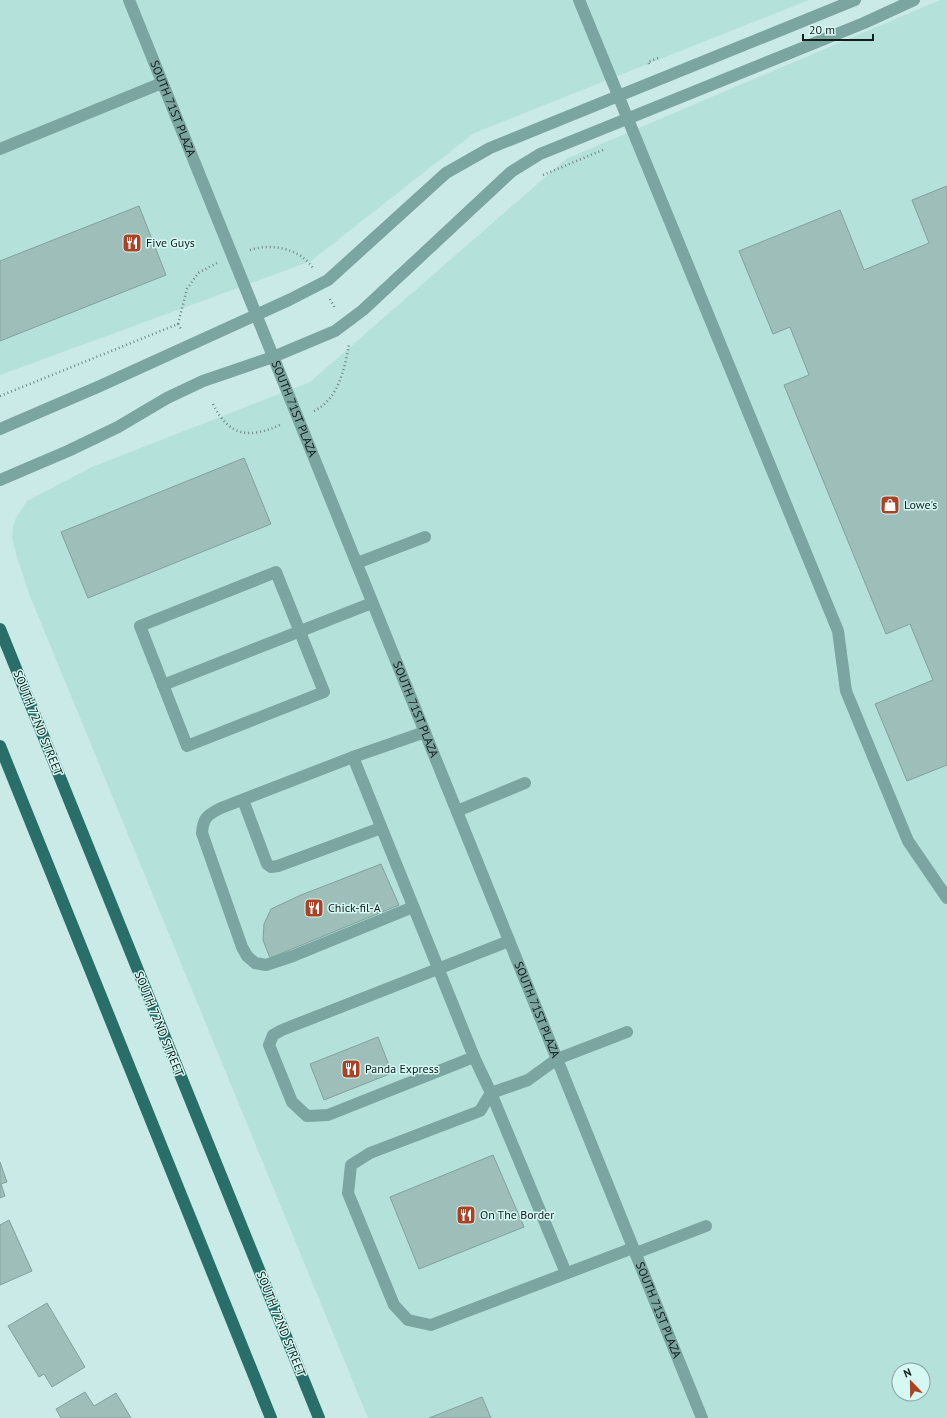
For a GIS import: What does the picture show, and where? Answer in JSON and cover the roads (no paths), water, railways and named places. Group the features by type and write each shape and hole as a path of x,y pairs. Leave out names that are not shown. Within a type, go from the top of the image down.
{"main road":[{"name":"SOUTH 72ND STREET","path":"0,629 319,1418"},
{"path":"0,746 271,1418"}],"street":[{"name":"SOUTH 71ST PLAZA","path":"129,0 702,1418"},
{"path":"579,0 838,631 846,691 871,753 908,841 947,898"},
{"path":"0,429 100,386 289,300 328,280 446,173 490,148 855,0"},
{"path":"0,480 118,428 167,398 203,381 273,357 335,331 363,310 511,172 540,154 864,23 914,0"},
{"path":"0,149 162,83"},
{"path":"357,563 425,537"},
{"path":"276,572 300,631 324,692 187,746 140,626 276,572"},
{"path":"163,685 372,603"},
{"path":"413,906 293,956 266,965 255,963 247,956 242,947 202,833 202,823 210,813 221,808 353,757 424,732"},
{"path":"353,757 474,1057 491,1093 566,1273"},
{"path":"457,811 525,783"},
{"path":"243,800 267,864 271,867 278,866 382,828"},
{"path":"474,1057 328,1115 307,1116 292,1102 269,1045 273,1035 282,1030 509,941"},
{"path":"627,1032 557,1059 528,1080 491,1093 480,1111 370,1153 351,1165 348,1193 394,1305 408,1320 431,1325 566,1273 706,1226"}],"place":[{"name":"Five Guys","path":"132,243"},
{"name":"Lowe's","path":"890,505"},
{"name":"Chick-fil-A","path":"314,908"},
{"name":"Panda Express","path":"351,1069"},
{"name":"On The Border","path":"466,1215"}]}
